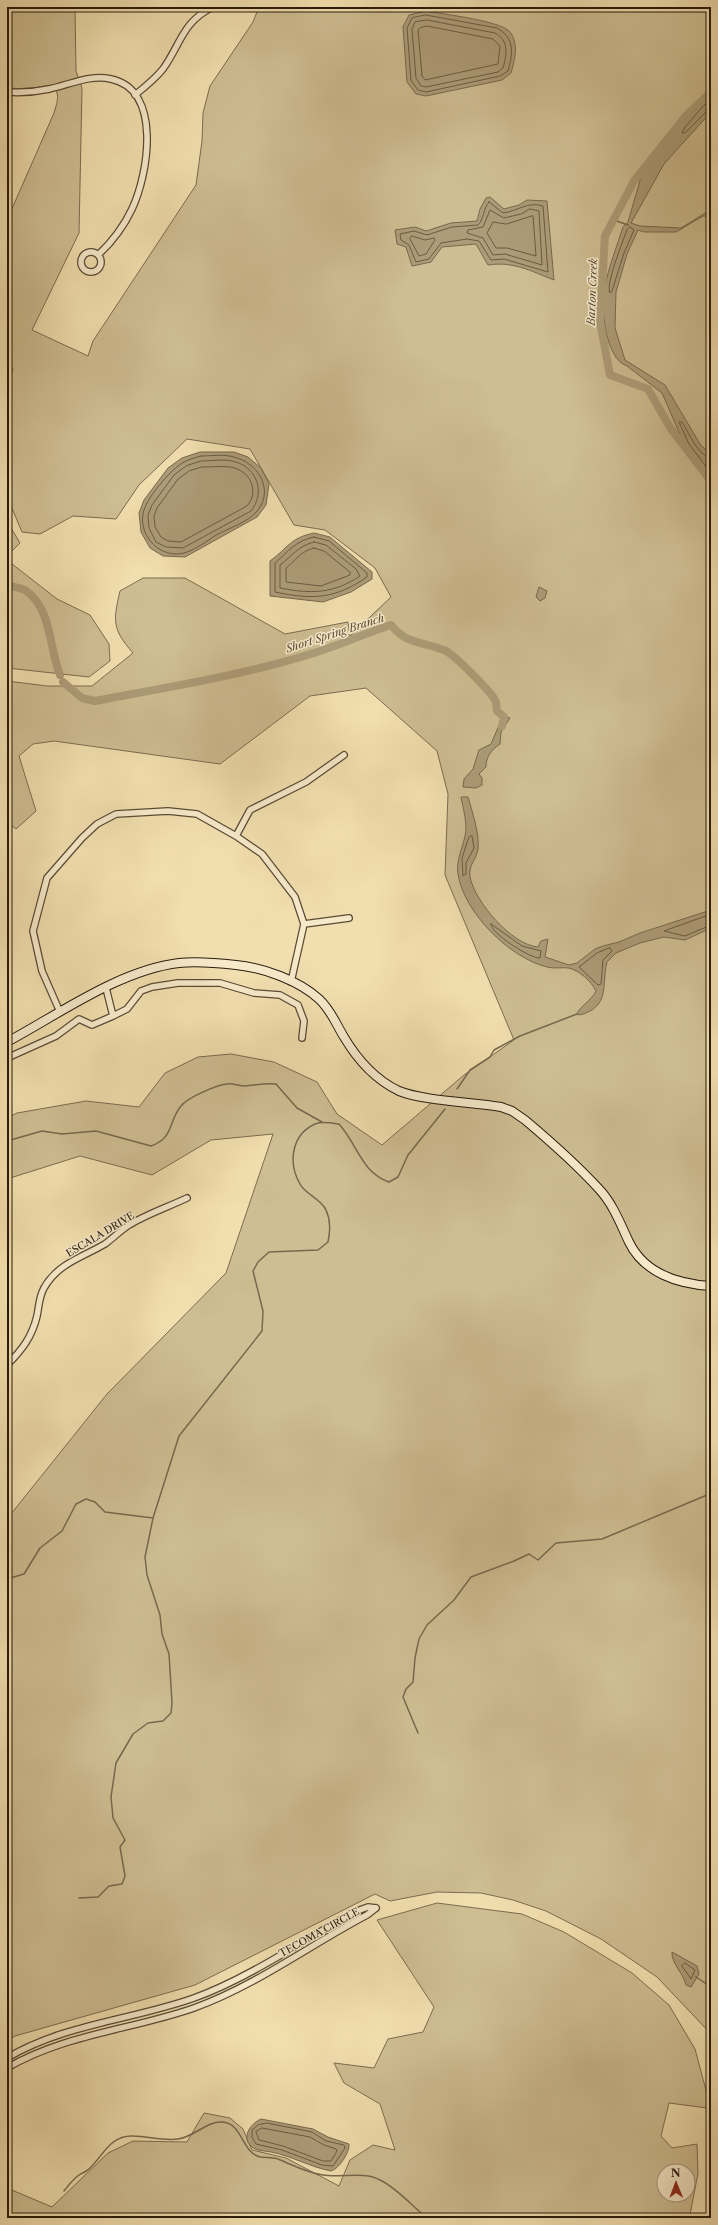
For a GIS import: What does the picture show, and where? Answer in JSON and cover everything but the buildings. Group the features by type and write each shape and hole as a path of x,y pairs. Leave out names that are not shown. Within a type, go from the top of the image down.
{"street":[{"path":"135,95 163,68 182,34 190,23 213,7"},
{"path":"7,92 36,92 98,77 120,82 135,95 143,108 146,121 146,157 142,182 132,209 122,226 98,255"},
{"path":"236,836 250,810 306,782 344,755"},
{"path":"60,1012 42,971 33,931 47,878 82,838 97,824 116,814 168,811 196,814 236,836 262,854 295,897 304,924 291,982"},
{"path":"304,924 349,918"},
{"path":"7,1042 106,988 152,969 194,962 258,969 291,982 318,998 327,1008 350,1048 363,1063 386,1083 400,1091 421,1096 489,1105 512,1111 544,1136 599,1189 616,1212 635,1252 648,1266 669,1278 711,1286"},
{"path":"7,1058 56,1036 79,1019 92,1025 113,1016 127,1009 141,991 152,986 189,982 220,983 244,991 280,996 293,1001 298,1005 303,1017 302,1038"},
{"path":"106,988 113,1016"},
{"name":"ESCALA DRIVE","path":"7,1365 28,1340 36,1319 39,1299 45,1286 63,1267 79,1256 105,1244 129,1225 187,1198"},
{"name":"TECOMA CIRCLE","path":"7,2058 47,2039 186,2001 231,1982 354,1912 368,1907 376,1908 368,1915 228,1993 193,2008 57,2044 7,2068"},
{"path":"231,1982 236,1989"},
{"path":"224,1985 228,1993"},
{"path":"116,2020 118,2028"},
{"path":"107,2022 110,2030"}],"shaded area":[{"path":"7,7 75,7 76,71 82,88 79,233 32,330 88,356 93,341 196,185 202,141 203,113 210,86 253,22 259,7 711,7 711,2034 657,1977 601,1939 546,1911 513,1900 481,1893 437,1892 390,1901 375,1894 195,1985 15,2036 7,2041 7,1519 107,1394 226,1273 273,1134 211,1140 152,1175 80,1156 7,1179 7,1118 17,1113 86,1101 139,1107 165,1073 198,1057 231,1054 274,1062 317,1082 337,1114 382,1145 464,1075 514,1040 445,875 448,794 437,751 366,688 310,696 220,764 54,741 33,744 19,756 36,811 16,829 7,822 7,681 47,686 92,686 133,653 121,637 116,624 116,610 120,591 143,578 185,578 285,634 348,622 350,636 391,597 375,568 325,530 294,525 250,449 187,439 139,485 116,519 73,516 40,534 22,532 11,506 11,479 7,472 7,391 13,368 7,368 7,220 54,113 58,98 57,92 52,85 28,89 7,88"},
{"path":"7,521 20,543 7,556"},
{"path":"7,560 57,599 90,615 109,644 110,661 89,677 7,668"},
{"path":"437,1903 522,1914 564,1932 632,1973 669,2005 695,2049 707,2094 707,2108 669,2103 661,2136 672,2148 697,2144 698,2173 696,2184 696,2163 656,2163 656,2203 692,2203 690,2215 687,2218 7,2218 7,2188 52,2207 108,2153 133,2141 187,2142 204,2113 230,2118 243,2129 252,2150 286,2158 339,2186 350,2160 373,2145 395,2150 380,2104 344,2083 334,2063 374,2068 388,2039 423,2032 434,2007 377,1920"}],"water":[{"path":"426,11 484,21 505,28 510,32 515,42 515,57 511,73 502,80 426,96 416,94 407,82 403,27 409,15"},
{"path":"711,92 711,112 664,164 631,223 640,226 681,228 707,212 711,216 711,220 707,216 703,216 676,232 644,232 638,230 627,254 616,292 615,328 625,360 665,385 700,444 711,455 711,480 685,446 662,393 620,361 614,353 609,343 606,331 603,306 605,286 609,271 623,227 628,222 641,177 682,124"},
{"path":"490,197 504,209 519,205 527,200 547,201 554,280 530,270 506,264 488,265 476,244 442,247 431,262 412,266 406,247 397,244 395,230 415,227 426,231 451,223 477,221 480,209 486,198"},
{"path":"200,452 234,452 248,457 261,468 269,484 266,505 257,517 185,557 163,556 150,548 141,532 139,513 144,500 168,468 182,458"},
{"path":"314,533 330,537 372,572 372,579 351,592 323,602 270,596 270,561 295,540"},
{"path":"539,587 547,591 545,598 540,601 536,597"},
{"path":"503,716 510,718 501,732 500,744 490,754 486,767 479,774 482,778 482,785 476,788 463,787 464,779 473,769 479,750 491,744"},
{"path":"461,797 468,797 477,830 478,849 470,869 470,877 473,887 487,910 496,921 517,939 538,947 541,941 548,939 545,957 569,965 577,963 595,949 711,910 711,928 685,940 664,937 640,943 616,953 607,962 601,1001 590,1011 580,1015 577,1014 596,991 588,980 573,969 547,967 518,954 491,932 469,904 462,889 458,874 459,860 466,832 465,816"},
{"path":"672,1952 697,1966 699,1974 691,1987 686,1985 673,1960"},
{"path":"261,2119 313,2129 328,2137 349,2144 346,2156 334,2170 331,2171 286,2156 255,2149 249,2144 247,2136 253,2124"}],"waterway":[{"name":"Barton Creek","path":"711,92 685,117 634,181 605,236 600,322 610,375 648,389 671,429 711,481"},
{"path":"614,220 628,225"},
{"name":"Short Spring Branch","path":"7,588 10,586 25,590 34,598 40,607 45,618 60,675"},
{"name":"Short Spring Branch","path":"63,682 82,698 95,701 207,680 290,660 317,652 391,625 404,637 446,651 457,660 493,697 496,703 497,711 504,717 502,726"},
{"path":"457,1089 470,1070 490,1057 494,1050 520,1036 577,1014"},
{"path":"7,1141 42,1131 62,1134 96,1131 151,1146 164,1139 177,1112 184,1103 209,1089 229,1084 245,1086 276,1084 297,1108 322,1122"},
{"path":"7,1579 24,1574 40,1548 62,1531 76,1504 86,1499 95,1502 105,1512 153,1518 179,1436 262,1331 263,1311 253,1271 258,1262 269,1252 318,1250 328,1242 330,1226 326,1210 321,1203 302,1188 296,1176 293,1159 294,1150 301,1135 307,1129 318,1123 327,1122 339,1124 372,1172 389,1182 398,1177 408,1155 445,1109"},
{"path":"418,1733 403,1697 406,1689 413,1682 415,1658 419,1639 427,1625 454,1600 471,1577 529,1554 538,1560 556,1543 602,1539 707,1495 711,1497"},
{"path":"79,1898 98,1897 109,1886 122,1884 125,1876 120,1847 125,1840 113,1818 111,1797 116,1763 133,1734 148,1723 163,1721 171,1713 172,1703 169,1654 162,1634 160,1615 147,1575 145,1557 153,1518"},
{"path":"696,1977 711,1987"},
{"path":"64,2191 75,2178 87,2171 108,2147 118,2139 133,2136 178,2139 184,2138 216,2122 222,2122 234,2127 249,2150 260,2157 278,2159 317,2174 330,2176 360,2175 374,2177 386,2183 427,2218"}]}
